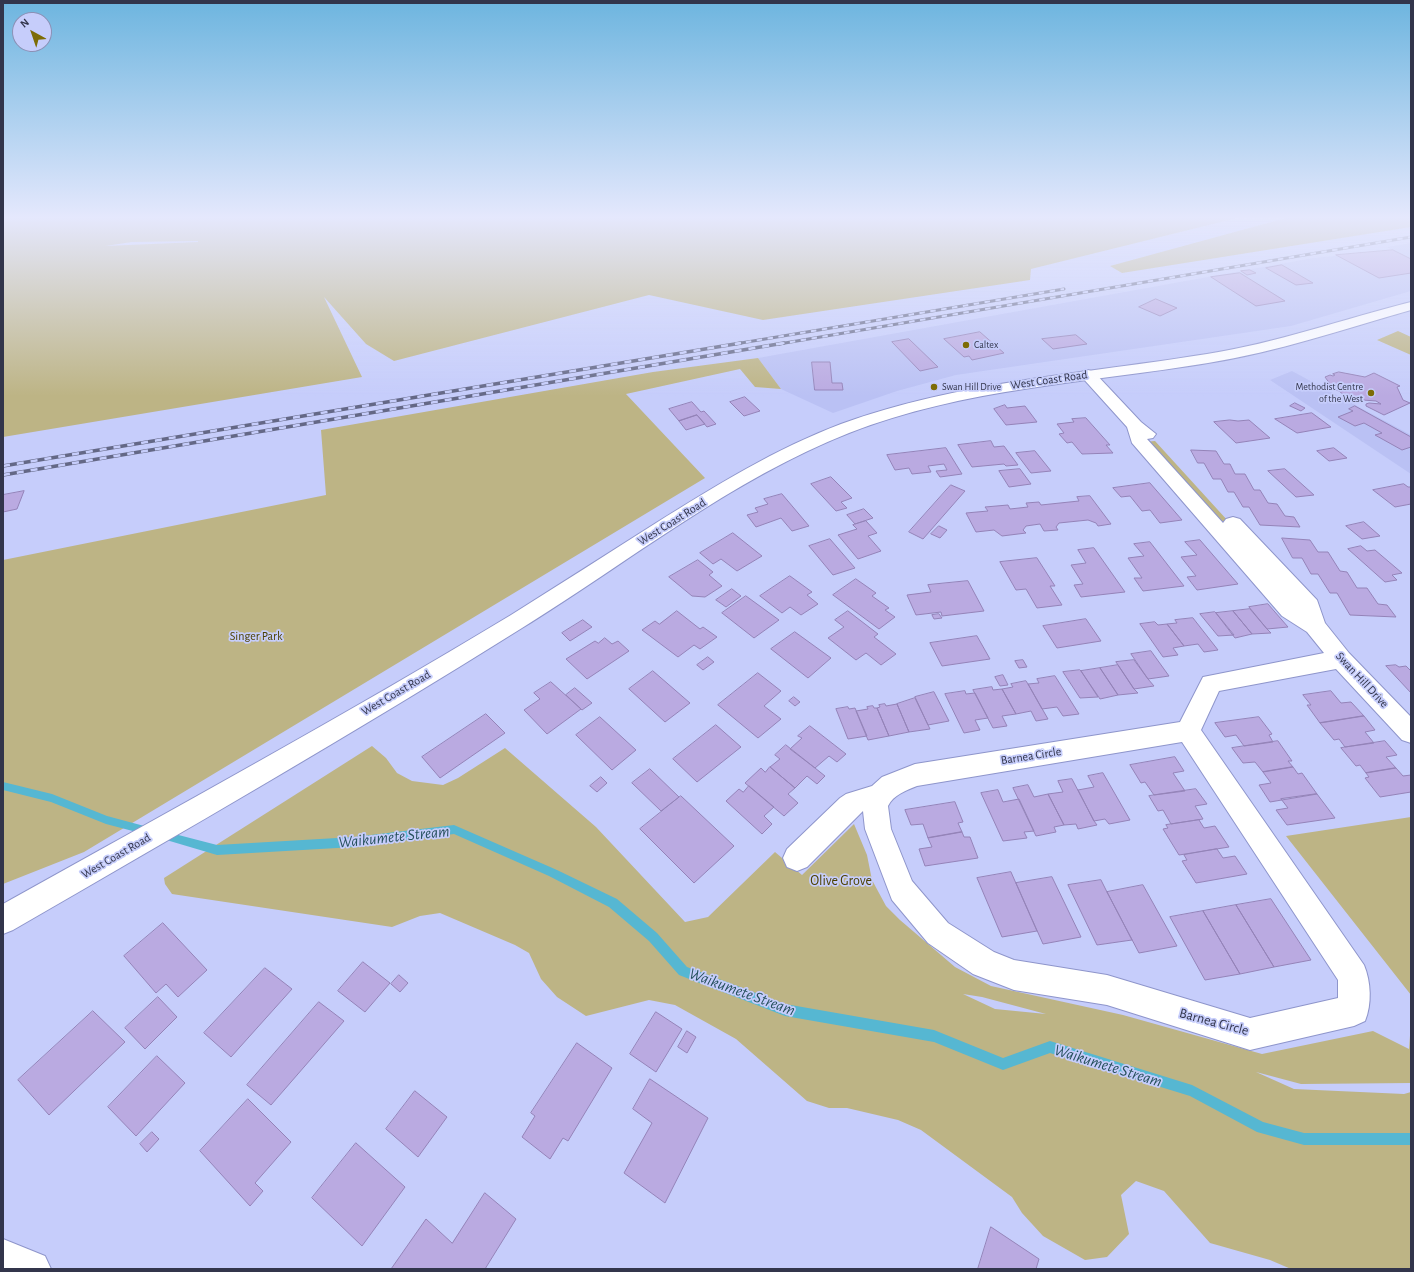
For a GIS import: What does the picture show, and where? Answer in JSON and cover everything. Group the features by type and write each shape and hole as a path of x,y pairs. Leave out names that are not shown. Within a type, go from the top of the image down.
{"main road":[{"name":"West Coast Road","path":"3,920 185,817 436,670 734,483 785,454 846,428 922,403 1018,384 1206,359 1279,345 1411,306"},
{"name":"Swan Hill Drive","path":"1088,374 1135,426 1138,439 1229,530 1290,610 1315,626 1341,659 1410,731"},
{"path":"1188,731 1211,683 1341,659"},
{"name":"Barnea Circle","path":"1188,731 1353,976 1354,1010 1250,1034 1107,990 1014,975 984,963 938,933 902,890 878,829 876,806 880,796 891,785 915,775 1188,731"},
{"name":"Barnea Circle","path":"797,858 854,802 880,796"},
{"path":"3,1258 32,1269"}],"shaded area":[{"path":"1206,277 1411,277 1411,291 1291,326 956,375 897,391 833,413 781,389 758,358"},
{"path":"1292,371 1411,435 1411,474 1270,380"}],"green space":[{"path":"3,277 1030,277 1030,280 763,320 649,295 394,361 366,344 324,297 362,377 3,437"},
{"path":"1398,331 1411,337 1411,355 1377,340"},
{"name":"Singer Park","path":"758,358 781,389 755,387 740,369 626,394 705,478 84,852 3,884 3,560 326,495 321,430 653,372"},
{"path":"1155,441 1228,521 1216,522 1144,442"},
{"name":"Olive Grove","path":"372,746 386,758 397,773 412,781 443,785 458,778 505,748 596,827 685,922 708,917 775,852 802,875 854,824 867,855 872,880 886,906 900,920 955,967 991,986 1123,1015 1262,1054 1373,1031 1409,1049 1411,1022 1411,1083 1301,1084 1256,1072 1294,1089 1404,1094 1411,1092 1411,1269 1291,1269 1270,1260 1210,1243 1164,1191 1136,1181 1121,1195 1129,1234 1107,1257 1085,1260 1043,1236 1022,1213 1012,1197 921,1130 898,1120 847,1108 829,1108 807,1101 736,1039 675,1005 649,1000 586,1016 557,997 541,979 529,953 515,945 440,913 420,916 392,927 172,894 165,884 164,878","holes":["963,994 982,997 1046,1014 995,1009"]},
{"path":"1411,817 1411,995 1286,836"}],"building":[{"path":"1212,277 1247,277 1285,301 1256,306"},
{"path":"1283,277 1303,277 1313,283 1296,285"},
{"path":"1156,299 1177,308 1160,316 1139,307"},
{"path":"980,332 1004,353 972,360 969,356 964,357 944,339"},
{"path":"1076,335 1087,344 1053,349 1042,339"},
{"path":"909,339 938,367 920,371 892,342"},
{"path":"812,362 830,362 832,383 842,383 843,390 815,390"},
{"name":"Methodist Centre of the West","path":"1339,372 1365,377 1374,373 1400,386 1397,387 1403,400 1410,403 1384,415 1366,406 1366,404 1369,403 1381,404 1376,401 1349,399 1339,391 1329,388 1327,383 1330,384 1325,377 1330,375 1333,376 1335,375 1333,374"},
{"path":"745,397 760,411 744,416 730,402"},
{"path":"692,402 701,412 704,411 716,424 707,427 697,415 679,421 669,409"},
{"path":"1295,403 1305,408 1301,411 1290,406"},
{"path":"1005,405 1007,408 1025,406 1037,422 1006,425 994,409"},
{"path":"1355,406 1411,437 1411,447 1402,450 1375,435 1382,433 1364,423 1355,426 1338,417 1353,411 1349,409"},
{"path":"1312,413 1331,427 1297,433 1275,419"},
{"path":"697,415 705,424 686,430 679,421"},
{"path":"1086,418 1110,445 1106,445 1113,453 1082,454 1072,442 1067,443 1059,434 1064,433 1057,424 1074,422 1072,419"},
{"path":"1249,420 1270,438 1236,443 1214,422"},
{"path":"991,441 994,447 1004,446 1018,465 1006,466 1004,464 972,467 958,445"},
{"path":"946,448 962,474 940,477 936,471 947,470 944,464 928,466 931,472 912,474 909,468 895,470 887,455"},
{"path":"1334,448 1347,458 1329,461 1317,451"},
{"path":"1191,450 1216,451 1224,464 1230,464 1235,474 1245,474 1254,490 1260,490 1268,503 1277,504 1285,516 1294,517 1300,527 1260,525 1249,507 1243,507 1234,492 1228,492 1221,479 1213,479 1204,463 1198,463"},
{"path":"1035,451 1051,471 1031,473 1016,453"},
{"path":"1020,469 1031,484 1009,487 999,471"},
{"path":"1285,469 1314,495 1296,497 1268,471"},
{"path":"831,477 852,498 841,502 847,508 836,511 811,484"},
{"path":"1150,483 1182,520 1160,523 1150,510 1142,511 1130,496 1121,497 1113,488"},
{"path":"1404,484 1411,487 1411,504 1395,507 1373,490"},
{"path":"951,485 965,491 923,539 909,532"},
{"path":"24,491 17,509 3,512 3,495"},
{"path":"782,494 809,526 792,531 781,518 756,527 747,515 758,512 755,508 768,504 764,499"},
{"path":"1090,496 1111,524 1098,526 1096,523 1088,520 1059,523 1056,527 1058,530 1044,531 1040,524 1026,526 1023,530 1026,533 1002,536 994,530 976,532 966,513 988,511 985,507 1008,505 1010,509 1028,507 1026,503 1039,502 1041,505 1079,501 1077,497"},
{"path":"864,509 873,518 855,524 847,515"},
{"path":"866,521 877,533 868,536 881,551 858,559 838,535 857,529 853,525"},
{"path":"1364,522 1380,536 1362,539 1346,526"},
{"path":"939,526 947,530 940,538 931,534"},
{"path":"733,533 762,556 737,571 721,559 713,564 700,553"},
{"path":"1282,538 1310,540 1318,552 1328,552 1340,571 1347,572 1357,588 1367,588 1378,604 1387,605 1396,617 1350,615 1337,593 1330,593 1318,574 1311,574 1302,558 1293,558"},
{"path":"830,539 855,568 833,575 809,546"},
{"path":"1200,540 1238,584 1197,590 1187,577 1196,576 1181,557 1197,555 1185,542"},
{"path":"1150,542 1184,586 1143,591 1134,578 1142,578 1128,558 1144,556 1134,544"},
{"path":"1361,546 1367,551 1375,550 1402,573 1392,575 1397,580 1385,582 1348,549"},
{"path":"1094,548 1125,592 1081,597 1074,585 1083,584 1071,565 1086,563 1078,550"},
{"path":"1037,558 1055,586 1050,586 1062,605 1037,608 1026,589 1016,590 1000,562"},
{"path":"698,560 713,572 709,575 722,586 705,597 692,596 669,577"},
{"path":"790,576 812,592 807,595 818,604 801,615 790,607 782,613 760,596"},
{"path":"856,579 876,593 872,596 889,608 885,610 895,617 879,629 833,595"},
{"path":"968,581 984,611 942,616 941,612 916,615 907,595 931,592 928,585"},
{"path":"732,589 741,596 726,607 716,600"},
{"path":"746,596 779,620 754,638 722,613"},
{"path":"1268,604 1288,627 1267,629 1249,607"},
{"path":"1250,609 1271,633 1252,634 1233,611"},
{"path":"677,611 700,629 703,627 717,637 700,649 694,645 678,657 642,630 655,621 659,624"},
{"path":"848,611 878,634 874,637 896,654 881,665 866,653 856,660 828,638 844,627 835,620"},
{"path":"1233,611 1252,634 1235,638 1216,613"},
{"path":"1215,612 1234,635 1218,636 1200,614"},
{"path":"939,614 942,618 934,619 932,615"},
{"path":"1193,618 1218,650 1204,652 1198,644 1184,646 1167,624 1177,623 1175,620"},
{"path":"1086,619 1101,641 1057,648 1043,626"},
{"path":"583,620 592,627 570,641 562,633"},
{"path":"1155,622 1158,625 1167,624 1184,646 1173,648 1178,655 1163,657 1140,624"},
{"path":"795,632 831,658 808,678 771,649"},
{"path":"977,636 990,659 942,666 930,643"},
{"path":"605,638 612,644 618,641 629,651 587,679 566,659 595,641 598,643"},
{"path":"1151,651 1169,676 1148,679 1131,654"},
{"path":"708,657 714,662 703,670 697,665"},
{"path":"1023,660 1027,667 1019,668 1015,661"},
{"path":"1134,660 1154,686 1134,689 1116,662"},
{"path":"1118,665 1138,693 1118,695 1100,668"},
{"path":"1396,665 1399,667 1406,666 1411,671 1411,693 1386,666"},
{"path":"1100,668 1118,695 1100,699 1081,671"},
{"path":"1080,670 1098,697 1080,698 1063,672"},
{"path":"653,671 690,703 665,722 629,689"},
{"path":"758,673 781,691 764,706 781,719 758,738 718,705"},
{"path":"1003,675 1008,685 1000,686 995,677"},
{"path":"1055,676 1079,714 1063,716 1057,707 1042,709 1028,684 1039,683 1037,679"},
{"path":"1026,681 1048,719 1036,721 1031,711 1016,714 1002,689 1013,687 1011,684"},
{"path":"551,682 581,709 547,734 524,710 540,699 534,693"},
{"path":"992,687 993,690 1002,689 1016,714 1002,716 1007,726 993,728 973,690"},
{"path":"575,688 592,703 582,710 566,695"},
{"path":"965,691 966,694 975,693 988,718 975,720 980,730 964,733 945,694"},
{"path":"1331,691 1341,703 1351,702 1364,716 1320,723 1307,705 1311,705 1303,695"},
{"path":"934,692 949,721 928,725 915,697"},
{"path":"794,697 800,702 795,706 789,701"},
{"path":"915,698 930,729 909,732 897,704"},
{"path":"885,704 886,706 897,704 909,732 889,736 877,708 880,707 879,705"},
{"path":"873,706 874,708 877,708 889,736 868,740 856,711 868,709 867,707"},
{"path":"848,707 849,709 855,708 867,736 848,739 836,709"},
{"path":"486,714 505,733 440,778 422,757"},
{"path":"1364,716 1375,730 1365,732 1374,743 1345,747 1339,739 1334,740 1320,723"},
{"path":"600,717 636,750 612,770 576,735"},
{"path":"1259,717 1272,734 1269,735 1273,742 1244,746 1236,735 1225,737 1215,723"},
{"path":"716,725 741,747 697,782 673,759"},
{"path":"810,726 846,754 837,762 829,756 815,768 790,749 802,738 798,736"},
{"path":"1278,741 1292,761 1288,761 1293,767 1263,772 1255,762 1243,763 1232,748"},
{"path":"1385,741 1397,755 1386,757 1396,768 1366,773 1360,765 1356,766 1341,748"},
{"path":"786,745 825,776 817,784 807,776 795,788 770,767 780,759 775,755"},
{"path":"1175,757 1184,771 1173,773 1185,791 1154,795 1145,782 1141,783 1130,765"},
{"path":"770,767 795,788 788,794 798,803 784,816 745,783 761,768 765,772"},
{"path":"1293,767 1298,774 1302,773 1317,794 1270,802 1259,785 1271,783 1263,772"},
{"path":"1396,768 1403,776 1411,775 1411,792 1380,797 1365,778 1369,777 1366,773"},
{"path":"650,769 679,797 661,811 632,783"},
{"path":"1103,773 1130,820 1109,824 1105,819 1094,821 1078,790 1094,787 1088,776"},
{"path":"601,777 607,783 597,792 590,786"},
{"path":"1072,779 1097,825 1078,829 1076,824 1064,825 1048,794 1063,792 1058,781"},
{"path":"1028,785 1034,797 1048,794 1064,825 1054,827 1056,832 1036,836 1013,788"},
{"path":"749,786 774,807 764,816 772,824 762,834 726,801 739,789 743,792"},
{"path":"1196,789 1207,804 1195,806 1203,819 1171,824 1163,810 1158,811 1149,796"},
{"path":"998,790 1003,802 1019,799 1034,831 1024,832 1027,838 1003,841 981,793"},
{"path":"1317,794 1335,818 1287,825 1276,810 1288,808 1281,799"},
{"path":"681,796 734,846 694,883 640,829"},
{"path":"955,802 963,822 958,823 962,832 928,838 923,824 911,825 905,810"},
{"path":"1199,820 1204,828 1215,826 1229,847 1179,855 1163,829 1168,828 1166,825"},
{"path":"962,832 964,837 970,837 978,858 925,866 919,849 932,847 928,838"},
{"path":"1217,849 1223,858 1235,856 1247,874 1196,883 1182,861 1187,860 1184,855"},
{"path":"1011,872 1037,931 1002,937 977,878"},
{"path":"1052,877 1081,937 1043,944 1016,883"},
{"path":"1101,880 1132,940 1097,945 1068,885"},
{"path":"1143,885 1177,946 1139,953 1107,892"},
{"path":"1271,899 1311,960 1274,967 1236,905"},
{"path":"1236,905 1274,967 1240,974 1203,911"},
{"path":"1203,911 1240,974 1205,980 1170,917"},
{"path":"163,923 207,970 178,997 166,984 156,993 124,956"},
{"path":"363,962 390,983 365,1012 338,991"},
{"path":"265,968 292,989 231,1057 204,1033"},
{"path":"399,975 408,983 400,992 391,984"},
{"path":"158,997 177,1017 145,1049 125,1028"},
{"path":"319,1002 344,1021 271,1105 247,1085"},
{"path":"93,1011 125,1042 49,1115 18,1080"},
{"path":"656,1012 682,1029 656,1072 630,1054"},
{"path":"687,1031 696,1037 687,1053 678,1047"},
{"path":"577,1043 612,1068 568,1141 563,1138 550,1159 522,1137 535,1116 531,1113"},
{"path":"157,1056 185,1083 136,1136 108,1107"},
{"path":"650,1079 708,1118 665,1203 624,1173 652,1123 633,1109"},
{"path":"415,1091 447,1117 418,1157 386,1129"},
{"path":"248,1099 291,1142 255,1183 263,1191 250,1206 200,1151"},
{"path":"152,1132 159,1139 147,1152 140,1144"},
{"path":"356,1143 405,1187 362,1246 312,1198"},
{"path":"485,1193 516,1219 485,1269 391,1269 426,1219 452,1243"},
{"path":"991,1227 1039,1259 1036,1269 978,1269"}],"waterway":[{"name":"Waikumete Stream","path":"3,786 52,798 106,820 148,831"},
{"name":"Waikumete Stream","path":"163,835 217,850 354,842 454,829 553,873 613,903 653,937 683,971 785,1010 934,1036 1003,1064 1050,1047 1192,1091 1261,1128 1304,1139 1411,1139"}],"railway":[{"path":"779,344 1173,277"},
{"path":"735,344 1064,289"},
{"path":"735,344 741,343"},
{"path":"3,475 784,343"},
{"path":"3,466 735,344"}],"place":[{"name":"Caltex","path":"966,345"},
{"name":"Swan Hill Drive","path":"934,387"},
{"name":"Methodist Centre of the West","path":"1371,393"}]}
